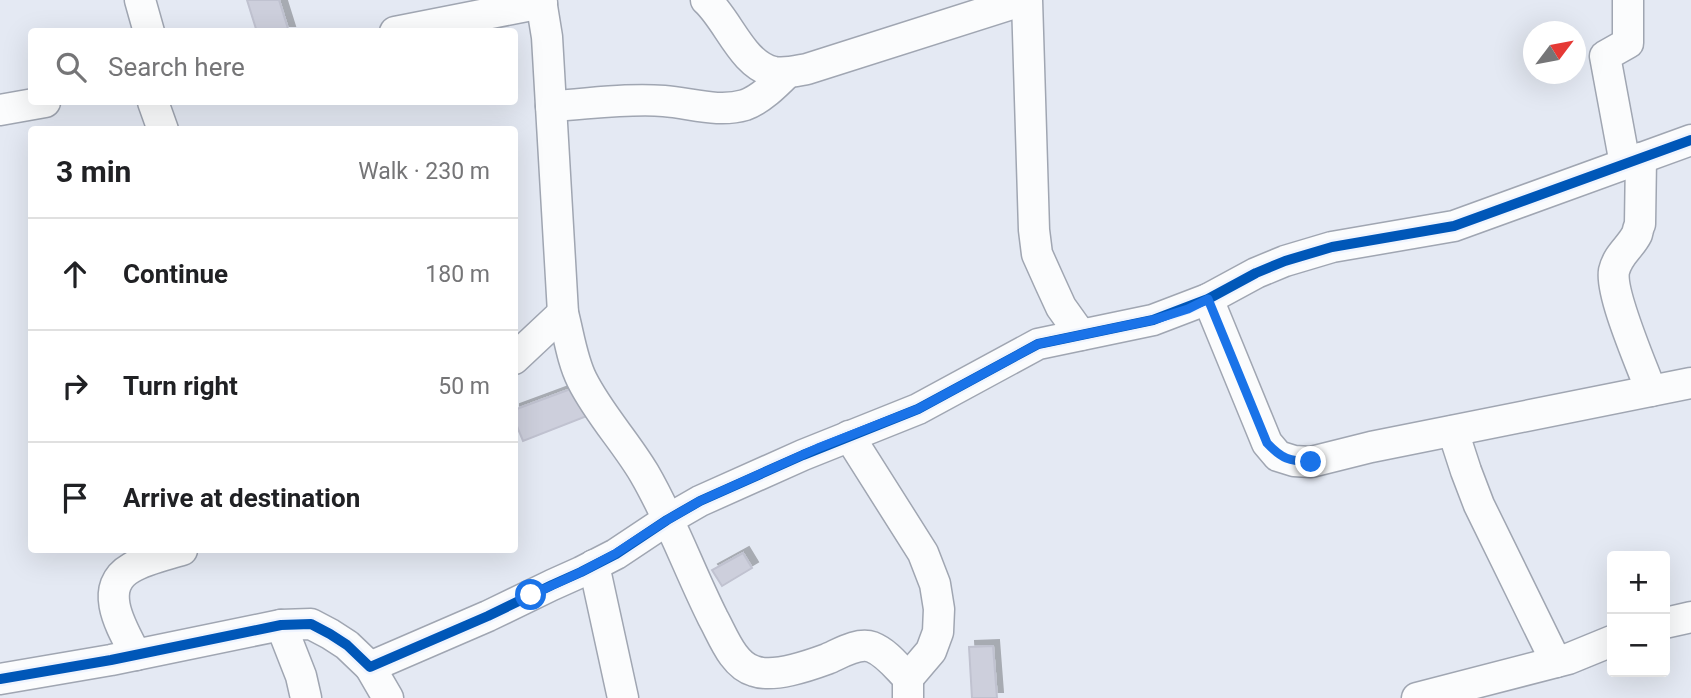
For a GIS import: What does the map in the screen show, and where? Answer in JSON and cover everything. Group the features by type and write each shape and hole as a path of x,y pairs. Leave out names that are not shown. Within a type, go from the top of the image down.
{"street":[{"path":"140,0 148,28"},
{"path":"719,4 744,52 757,65 772,72 788,73 1025,0 1037,254 1062,307 1081,335"},
{"path":"1628,0 1628,43 1605,56 1633,161 1640,224 1637,234 1622,252 1613,279 1617,299 1651,391"},
{"path":"414,28 541,1 547,37 564,313 574,358 582,380 605,418 645,475 733,656 752,671 769,673 791,670 854,648 870,646 887,655 908,688 931,650 938,632 939,609 935,584 923,553 849,436"},
{"path":"551,106 654,100 727,109 747,104 767,92 788,73"},
{"path":"0,110 28,105"},
{"path":"154,105 162,126"},
{"path":"370,667 488,616 594,565 700,501 918,409 1038,344 1153,320 1188,309 1256,273 1332,247 1454,226 1691,140"},
{"path":"1208,299 1267,443 1279,456 1294,461 1311,462 1371,447 1691,383"},
{"path":"518,355 564,313"},
{"path":"1453,431 1479,505 1556,662"},
{"path":"136,655 116,614 113,597 119,578 130,568 173,553"},
{"path":"594,565 623,698"},
{"path":"1670,622 1691,617"},
{"path":"0,679 281,625 311,624 347,645 370,667 388,698"},
{"path":"281,625 301,676 306,698"},
{"path":"1417,698 1453,693 1556,662 1607,643"}],"building":[{"path":"247,0 279,0 288,28 256,28"},
{"path":"576,387 587,416 523,441 518,429 518,409"},
{"path":"743,553 752,568 722,586 712,570"},
{"path":"993,646 997,698 972,698 969,647"}],"cycle path":[{"path":"0,679 111,660 281,625 311,624 347,645 370,667 581,572 616,554 700,501 803,455 918,409 1038,344 1153,320 1208,299 1285,261 1332,247 1454,226 1691,140"}],"route":[{"path":"531,595 615,554 700,501 818,448 918,409 1038,344 1153,320 1188,309 1208,299 1267,443 1279,456 1294,461 1311,462"}]}
